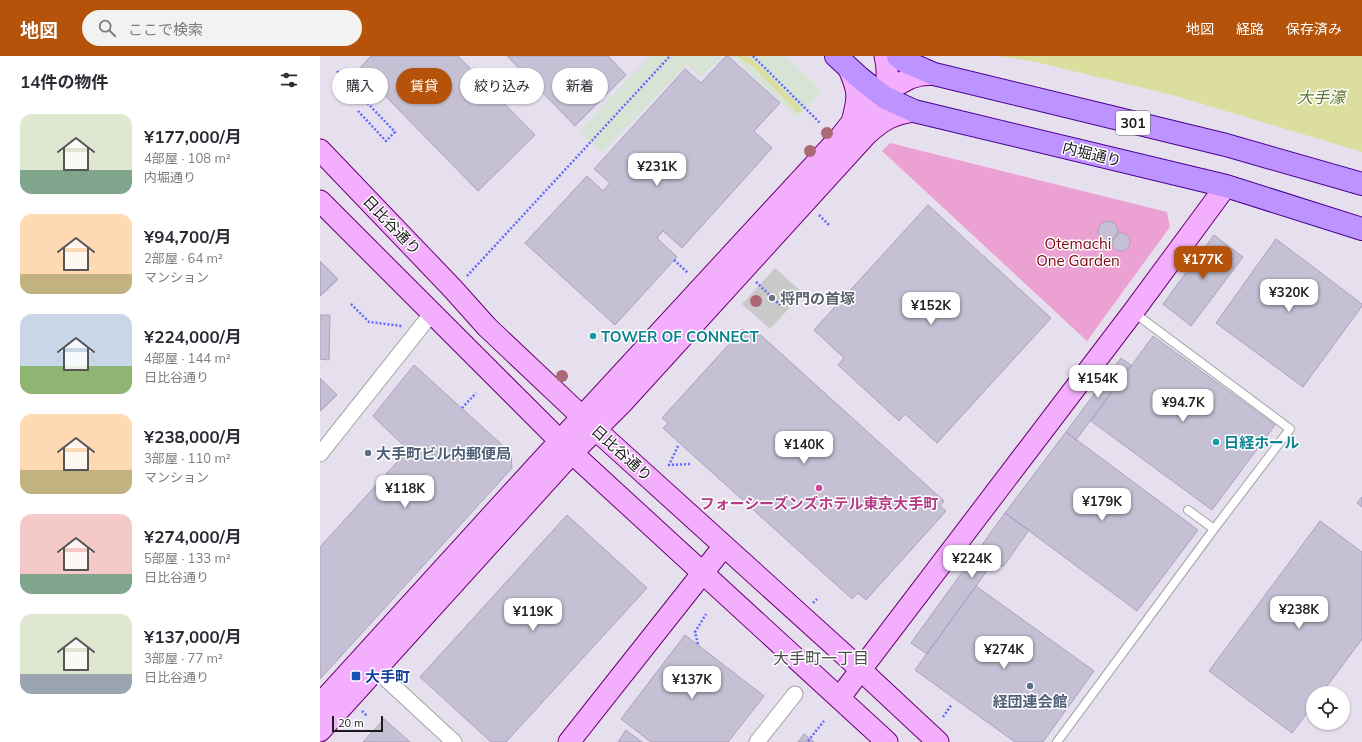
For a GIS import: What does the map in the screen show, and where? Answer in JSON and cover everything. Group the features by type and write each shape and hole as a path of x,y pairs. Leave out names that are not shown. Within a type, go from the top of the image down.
{"main road":[{"name":"301","path":"898,56 904,61 934,74 1226,145 1362,184"},
{"name":"内堀通り","path":"842,62 884,97 914,111 1226,186 1362,229"}],"street":[{"path":"320,704 589,423 624,401 860,128 878,114 888,80 888,68 885,56"},
{"path":"842,62 855,83 858,96 860,128"},
{"path":"884,97 897,85 910,78 934,74"},
{"path":"860,128 900,113 914,111"},
{"name":"日比谷通り","path":"320,150 453,289 487,327 589,423 938,742"},
{"path":"840,697 1133,312 1226,186"},
{"path":"320,201 566,447 702,574 840,697 887,742"},
{"path":"320,454 432,313"},
{"path":"320,731 566,447"},
{"path":"569,742 724,546"},
{"path":"387,680 454,742"},
{"path":"757,742 795,694"}],"lane":[{"path":"1058,742 1214,529 1290,429 1133,312"},
{"path":"1188,510 1214,529"}],"path":[{"path":"465,278 670,56"},
{"path":"753,56 820,124"},
{"path":"358,111 386,141 395,132 368,104"},
{"path":"816,213 830,226"},
{"path":"674,260 688,273"},
{"path":"754,280 780,305"},
{"path":"351,304 369,322 408,326"},
{"path":"462,408 476,393"},
{"path":"678,446 669,465 690,464"},
{"path":"698,644 695,632 706,614"},
{"path":"943,718 952,704"},
{"path":"808,741 824,721"}],"shaded area":[{"path":"650,56 722,56 701,78 687,65 602,153 579,131 605,104 608,104 608,100"},
{"path":"732,56 786,56 822,91 797,118"},
{"name":"将門の首塚","path":"775,268 803,293 770,329 742,304"}],"green space":[{"name":"Otemachi One Garden","path":"890,143 1167,212 1170,227 1087,341 882,151"}],"water":[{"name":"大手濠","path":"1000,56 1362,56 1362,152 1176,96 1036,62"}],"building":[{"path":"371,56 458,56 470,68 460,68 460,104 505,104 535,135 478,191 388,99 388,68 360,68"},
{"path":"507,56 608,56 626,75 608,93 608,68 552,68 552,102 544,94 544,68 519,68"},
{"path":"726,56 728,56 780,103 754,131 772,148 682,248 663,231 657,238 677,257 615,325 525,243 587,176 603,191 610,183 594,169 685,69 701,83"},
{"path":"554,104 597,104 575,126"},
{"path":"928,205 1051,318 937,443 905,414 899,421 838,365 844,358 814,330"},
{"path":"1104,221 1112,221 1118,227 1118,235 1112,241 1104,241 1098,235 1098,227"},
{"path":"1121,233 1127,236 1130,242 1127,248 1121,251 1115,248 1112,242 1115,236"},
{"path":"1214,235 1243,257 1191,326 1163,304"},
{"path":"1276,239 1362,304 1303,387 1216,323"},
{"path":"320,261 338,279 320,296"},
{"path":"320,261 338,279 320,296"},
{"path":"320,315 330,315 329,360 320,359"},
{"path":"743,329 750,335 755,330 944,501 940,506 946,511 866,600 858,593 852,599 663,428 668,423 662,418"},
{"path":"1153,336 1275,425 1212,510 1091,421"},
{"path":"1121,358 1131,365 1076,440 1066,432"},
{"path":"414,365 511,453 512,468 320,679 320,547 408,450 373,416"},
{"path":"320,378 337,395 320,411"},
{"path":"320,378 337,395 320,411"},
{"path":"1066,432 1198,530 1137,611 1005,513"},
{"path":"1362,497 1362,507 1357,503"},
{"path":"1005,513 1029,530 1003,567 994,561 927,654 911,643"},
{"path":"567,515 647,588 506,742 491,742 420,677"},
{"path":"1320,521 1362,552 1362,639 1327,686 1306,686 1306,714 1292,733 1209,671"},
{"path":"976,586 1094,671 1043,742 1015,742 915,670"},
{"path":"685,635 764,696 728,742 651,742 621,719"},
{"path":"384,719 410,742 363,742"},
{"path":"626,730 642,742 618,742"},
{"path":"804,734 814,742 798,742"}],"waterway":[{"path":"741,56 754,64 799,110"}],"place":[{"name":"将門の首塚","path":"772,298"},
{"name":"TOWER OF CONNECT","path":"593,336"},
{"name":"日経ホール","path":"1216,442"},
{"name":"大手町ビル内郵便局","path":"368,453"},
{"name":"フォーシーズンズホテル東京大手町","path":"819,488"},
{"name":"大手町","path":"356,676"},
{"name":"経団連会館","path":"1030,686"}],"district":[{"name":"大手町一丁目","path":"821,658"}]}
